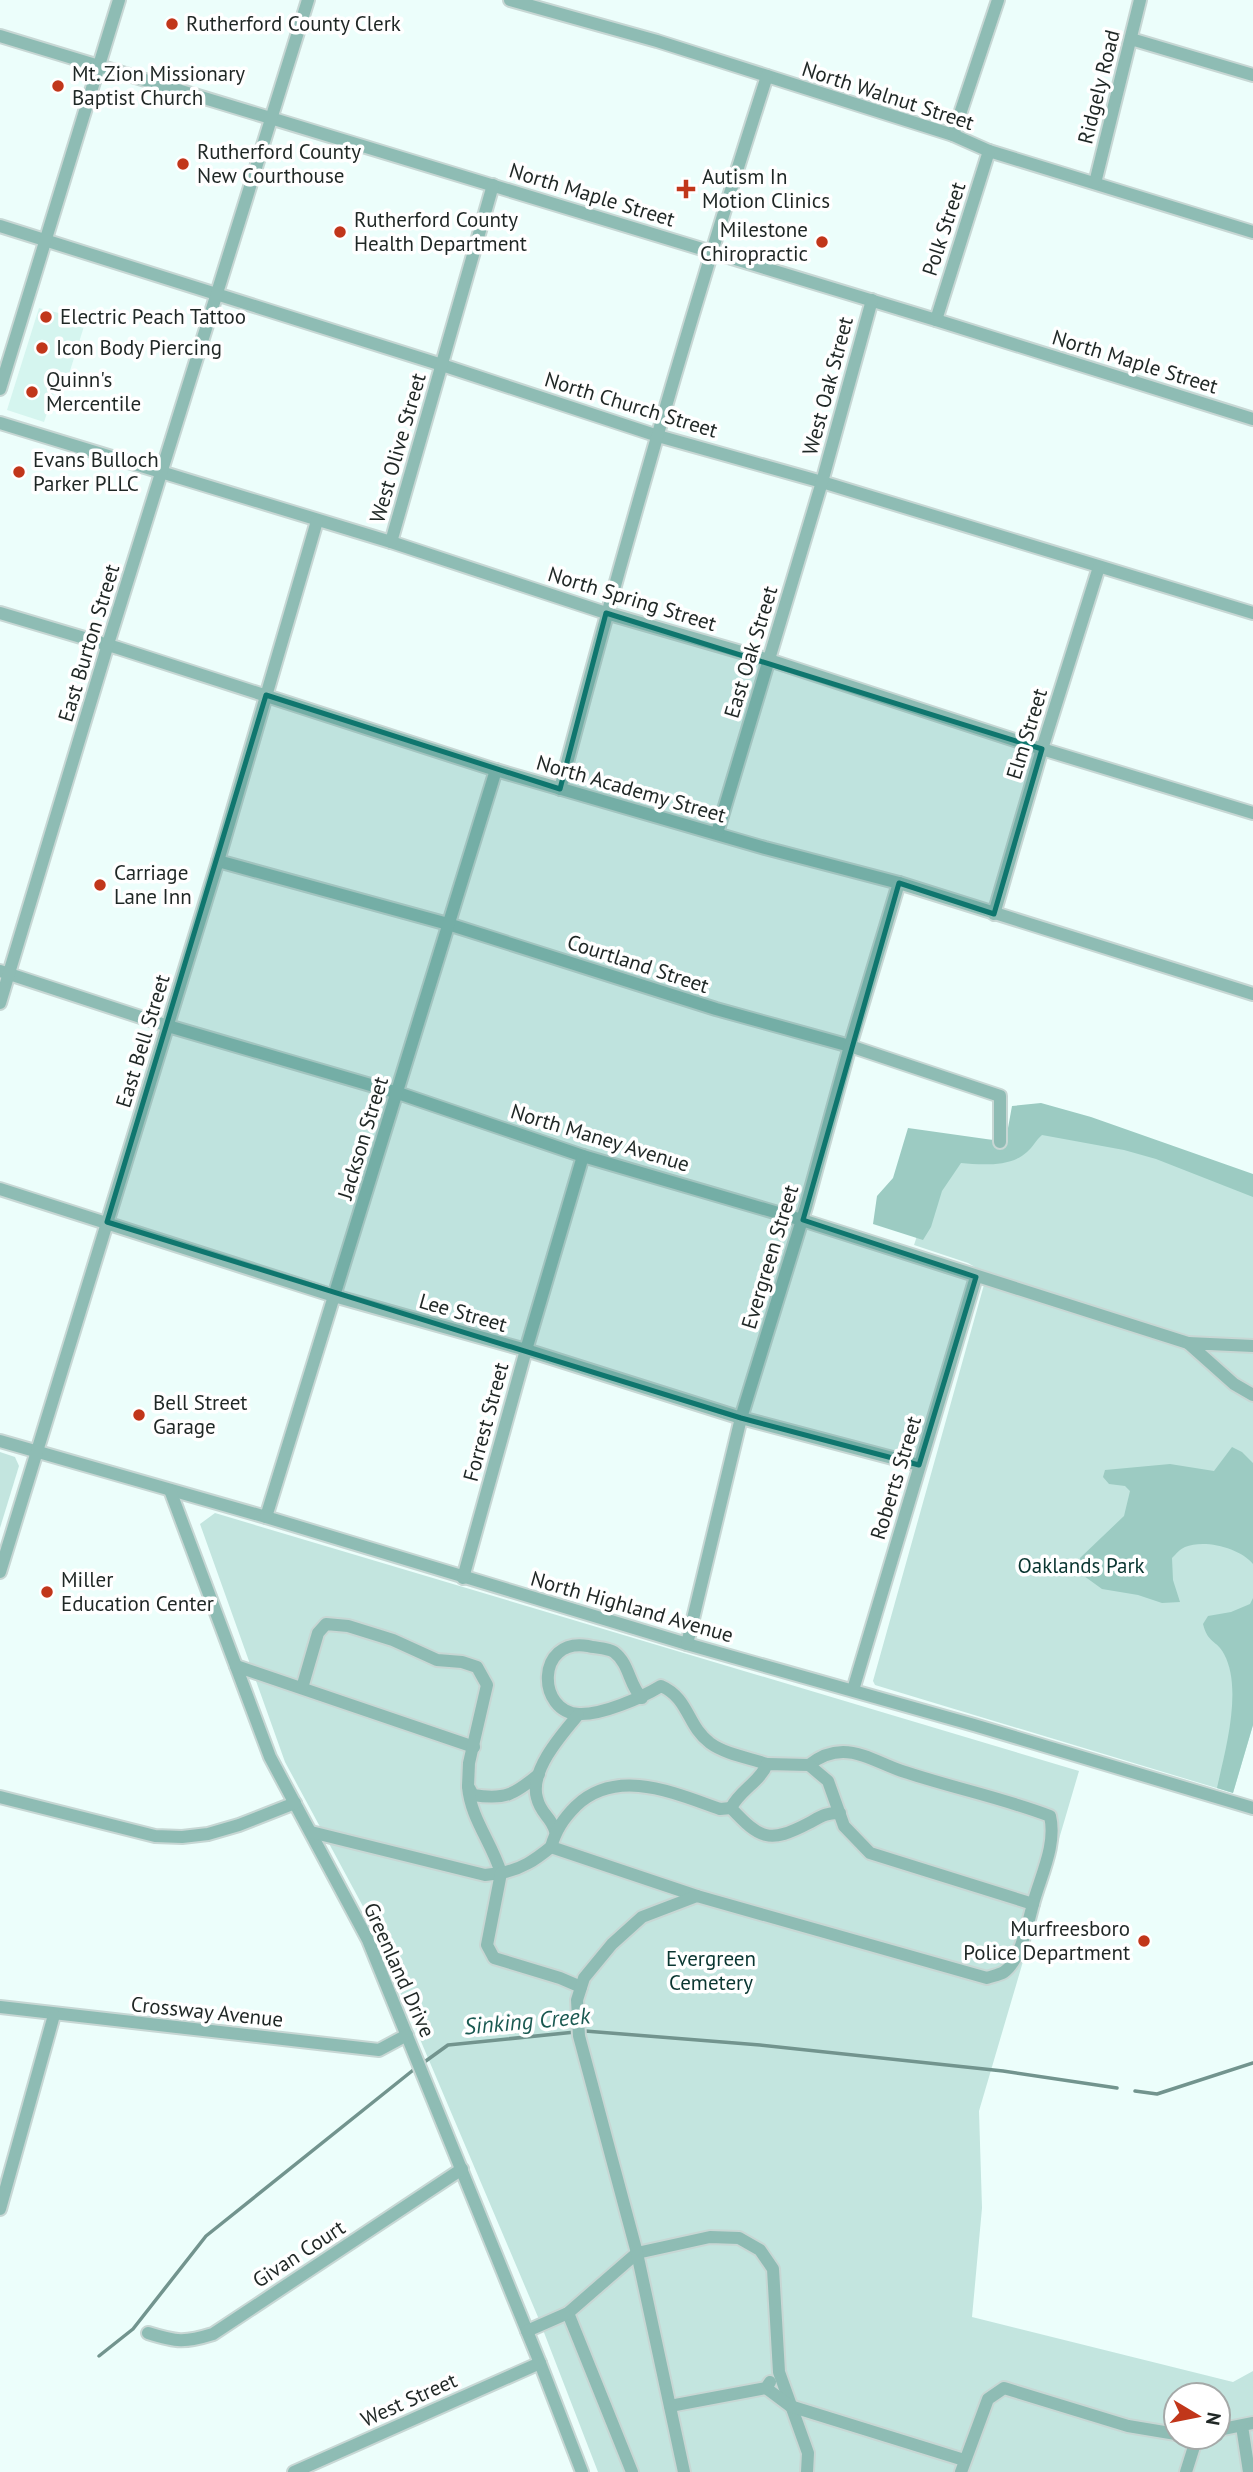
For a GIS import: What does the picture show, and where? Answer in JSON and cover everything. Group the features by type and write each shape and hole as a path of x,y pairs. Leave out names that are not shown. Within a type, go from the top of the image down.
{"street":[{"path":"0,389 119,0"},
{"name":"East Burton Street","path":"0,1003 5,972 308,0"},
{"name":"North Walnut Street","path":"510,0 657,41 953,135 989,151 1253,232"},
{"path":"953,135 998,0"},
{"name":"Ridgely Road","path":"1095,183 1140,0"},
{"name":"North Maple Street","path":"0,36 712,251 1253,419"},
{"path":"1131,39 1253,75"},
{"path":"560,789 606,613 712,251 767,76"},
{"name":"Polk Street","path":"936,320 989,151"},
{"name":"West Olive Street","path":"391,542 493,185"},
{"name":"North Church Street","path":"0,226 658,436 822,482 1253,613"},
{"name":"West Oak Street","path":"822,482 872,300"},
{"name":"North Spring Street","path":"0,423 391,542 606,613 769,660 1042,749 1253,813"},
{"name":"East Oak Street","path":"717,833 822,482"},
{"name":"East Bell Street","path":"0,1572 218,861 317,520"},
{"name":"Elm Street","path":"994,914 1099,567"},
{"name":"North Academy Street","path":"0,613 496,770 900,883 1253,994"},
{"name":"Jackson Street","path":"266,1517 496,770"},
{"name":"Courtland Street","path":"218,861 448,924 716,1009 850,1046 1000,1096 1000,1142"},
{"name":"Evergreen Street","path":"687,1644 741,1418 900,883"},
{"name":"North Maney Avenue","path":"5,972 168,1026 398,1093 583,1156 802,1220 1188,1343"},
{"name":"Forrest Street","path":"463,1578 583,1156"},
{"name":"Lee Street","path":"0,1189 334,1296 526,1350 741,1418 919,1465"},
{"name":"Roberts Street","path":"853,1690 976,1276"},
{"path":"1188,1343 1253,1346"},
{"path":"1188,1343 1234,1384 1253,1395"},
{"name":"North Highland Avenue","path":"0,1441 1253,1808"},
{"name":"Greenland Drive","path":"170,1490 270,1757 368,1940 540,2363 577,2471"},
{"path":"303,1688 318,1633 327,1624 348,1626 394,1640 437,1660 462,1662 477,1667 487,1685 469,1763 470,1807 496,1855 501,1873 487,1944 494,1958 581,1987"},
{"path":"642,1698 635,1691 626,1665 613,1651 576,1644 558,1651 548,1667 547,1686 558,1706 578,1715 642,1698 661,1686 674,1692 698,1731 711,1744 767,1764 808,1765 828,1781 844,1826 870,1853 1033,1904"},
{"path":"236,1666 474,1747"},
{"path":"555,1831 552,1822 542,1814 535,1794 539,1774 550,1750 578,1715"},
{"path":"551,1847 697,1896 987,1978 1005,1972 1016,1956 1048,1855 1053,1828 1051,1816 905,1772 860,1755 842,1752 820,1756 808,1765"},
{"path":"311,1832 485,1875 501,1873 517,1870 536,1860 551,1847 555,1831 565,1816 597,1791 620,1785 640,1785 720,1809 731,1808 749,1784 764,1773 767,1764"},
{"path":"468,1786 472,1795 497,1798 521,1789 539,1774"},
{"path":"521,1789 535,1794"},
{"path":"0,1797 155,1836 182,1837 208,1834 239,1825 295,1803"},
{"path":"731,1808 750,1828 769,1838 791,1833 829,1812 840,1813"},
{"path":"684,2472 637,2253 578,2031 577,2000 584,1978 612,1944 642,1917 697,1896"},
{"name":"Crossway Avenue","path":"0,2007 379,2050 407,2035"},
{"path":"0,2209 54,2015"},
{"name":"Givan Court","path":"148,2333 175,2341 191,2341 213,2334 462,2169"},
{"path":"527,2331 568,2313 637,2253 710,2237 739,2238 760,2250 773,2269 779,2371 808,2453 807,2472"},
{"path":"568,2313 632,2472"},
{"name":"West Street","path":"294,2472 540,2363"},
{"path":"670,2406 766,2388 779,2371"},
{"path":"766,2388 790,2406 962,2466 988,2399 1004,2388 1128,2426 1162,2432"},
{"path":"1247,2424 1249,2472"},
{"path":"1186,2472 1193,2451"}],"highlighted area":[{"path":"606,613 1042,749 994,914 899,883 803,1220 976,1277 919,1465 741,1418 107,1222 266,695 560,789"}],"shaded area":[{"path":"39,308 86,320 69,374 61,372 44,422 7,410"},
{"path":"1041,1103 1091,1117 1253,1174 1253,1197 1156,1159 1124,1150 1042,1135 1027,1152 1005,1163 961,1163 942,1191 931,1227 923,1240 873,1224 877,1196 893,1178 908,1128 993,1140 1006,1139 1012,1106"},
{"path":"1232,1447 1253,1463 1253,1564 1240,1553 1222,1546 1202,1544 1183,1548 1172,1558 1173,1580 1180,1602 1162,1603 1138,1595 1102,1589 1084,1576 1080,1558 1124,1516 1130,1491 1125,1486 1109,1484 1103,1477 1105,1470 1170,1464 1214,1471"},
{"path":"1253,1598 1253,1725 1233,1793 1217,1788 1231,1720 1232,1684 1224,1654 1207,1635 1203,1624 1208,1616 1231,1612 1250,1604"}],"green space":[{"name":"Oaklands Park","path":"1012,1109 1253,1190 1253,1725 1233,1793 875,1685 873,1681 987,1274 968,1263 914,1245 948,1142 1007,1139"},
{"path":"0,1452 15,1457 19,1466 0,1528"},
{"name":"Evergreen Cemetery","path":"215,1513 1079,1771 979,2111 982,2208 972,2317 1229,2381 1162,2381 1162,2451 1232,2451 1232,2382 1253,2371 1253,2472 598,2472 538,2317 366,1912 285,1762 200,1524"}],"waterway":[{"name":"Sinking Creek","path":"423,2063 448,2045 585,2031 760,2045 1003,2071 1117,2088"},
{"name":"Sinking Creek","path":"1135,2091 1157,2094 1253,2063"},
{"name":"Sinking Creek","path":"99,2356 133,2329 206,2236 417,2067"}],"place":[{"name":"Rutherford County Clerk","path":"172,24"},
{"name":"Mt. Zion Missionary Baptist Church","path":"58,86"},
{"name":"Rutherford County New Courthouse","path":"183,164"},
{"name":"Autism In Motion Clinics","path":"686,189"},
{"name":"Rutherford County Health Department","path":"340,232"},
{"name":"Milestone Chiropractic","path":"822,242"},
{"name":"Electric Peach Tattoo","path":"46,317"},
{"name":"Icon Body Piercing","path":"42,348"},
{"name":"Quinn's Mercentile","path":"32,392"},
{"name":"Evans Bulloch Parker PLLC","path":"19,472"},
{"name":"Carriage Lane Inn","path":"100,885"},
{"name":"Bell Street Garage","path":"139,1415"},
{"name":"Miller Education Center","path":"47,1592"},
{"name":"Murfreesboro Police Department","path":"1144,1941"}]}
